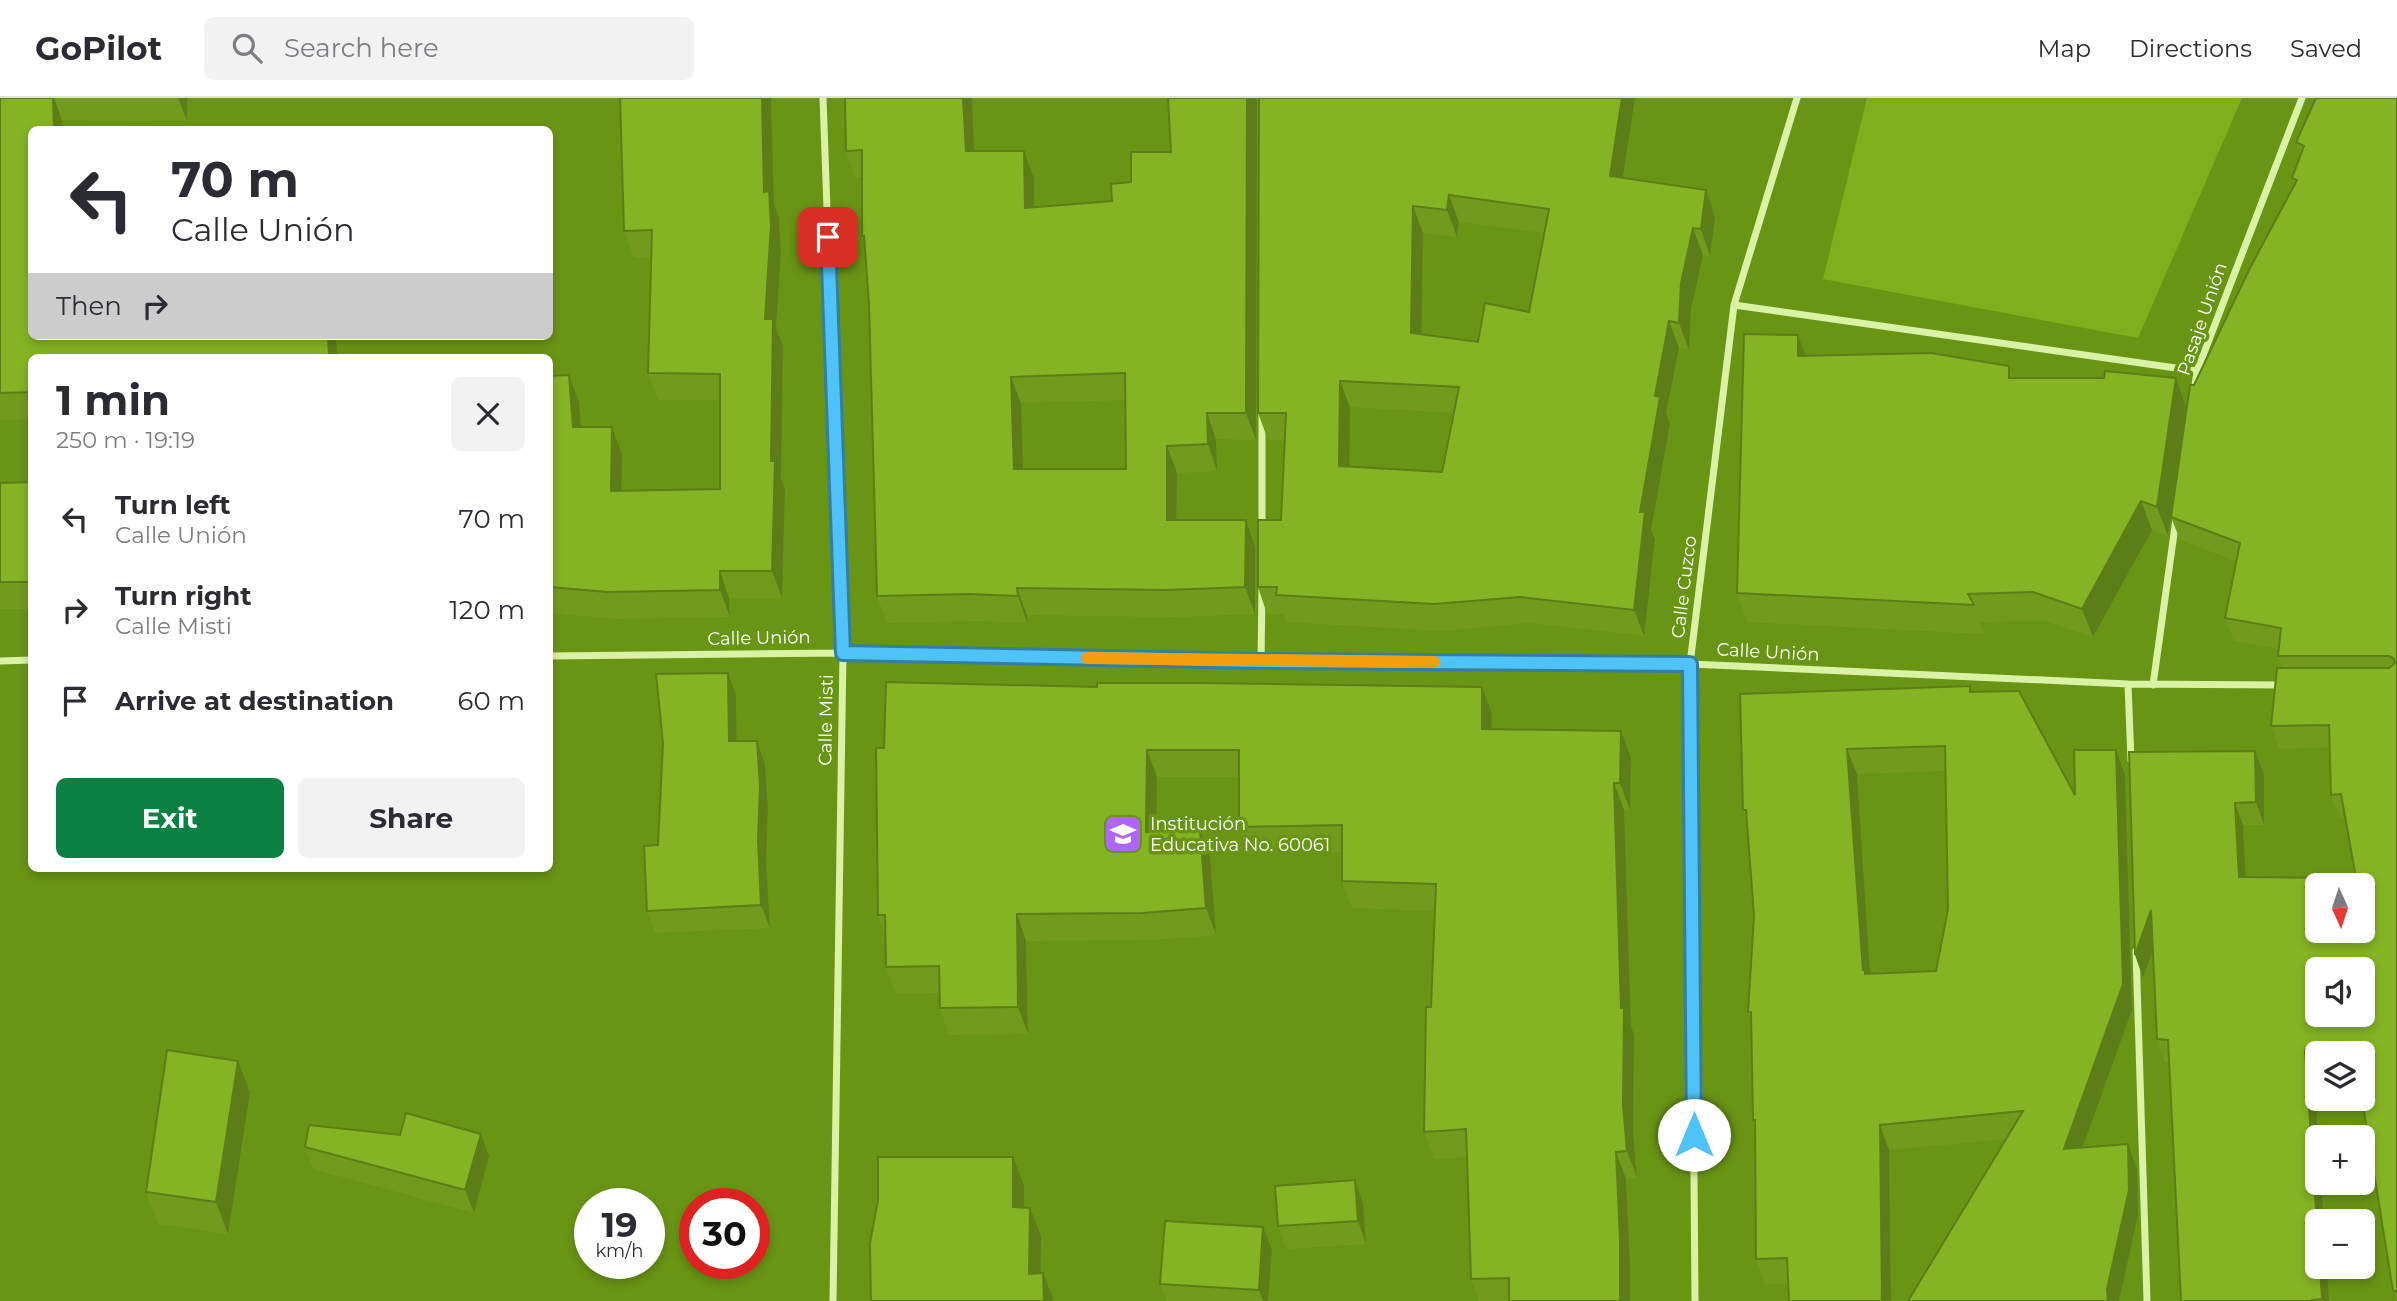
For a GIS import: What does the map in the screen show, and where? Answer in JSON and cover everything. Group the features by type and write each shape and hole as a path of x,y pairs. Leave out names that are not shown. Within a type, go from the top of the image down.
{"street":[{"name":"Calle Misti","path":"823,98 843,653 833,1301"},
{"name":"Calle Cuzco","path":"1695,1301 1690,664 1734,305 1797,98"},
{"name":"Pasaje Unión","path":"2193,398 2197,371 2302,98"},
{"path":"1734,305 2197,371"},
{"path":"1262,400 1262,538"},
{"path":"2153,685 2178,507"},
{"path":"1261,661 1262,579"},
{"name":"Calle Unión","path":"553,656 843,653 1261,661 1690,664 2153,685 2288,685"},
{"path":"0,660 28,660"},
{"path":"2128,684 2131,766"},
{"path":"2136,945 2147,1301"}],"green space":[{"path":"1867,98 2242,98 2138,338 1823,279"}],"building":[{"path":"0,98 53,98 54,126 28,126 28,340 328,340 329,354 28,354 28,392 0,393"},
{"path":"620,98 762,98 764,192 769,191 771,225 765,319 773,319 771,461 775,461 772,571 720,571 720,590 607,592 553,587 553,376 569,375 573,427 612,427 611,491 720,489 720,374 648,373 652,230 624,231"},
{"path":"845,98 963,98 966,151 1024,151 1025,208 1112,201 1111,184 1131,182 1131,152 1171,152 1168,98 1247,98 1246,413 1207,413 1208,444 1167,446 1167,520 1246,520 1245,587 1166,590 1017,588 1018,596 877,596 869,304 862,236 862,150 846,151","holes":["1125,373 1126,469 1014,469 1011,377"]},
{"path":"1259,98 1622,98 1610,176 1706,190 1701,229 1693,228 1681,283 1679,323 1669,321 1655,396 1660,397 1640,512 1645,512 1634,610 1520,597 1434,604 1276,595 1277,587 1258,587 1258,520 1281,520 1286,413 1258,413","holes":["1449,195 1549,209 1529,312 1485,303 1478,342 1411,333 1413,206 1447,210","1340,381 1459,387 1442,472 1339,466"]},
{"path":"2316,98 2397,98 2397,1291 2393,1291 2375,1180 2375,1125 2366,1125 2364,1111 2375,1111 2375,1041 2305,1041 2305,1111 2309,1111 2310,1125 2305,1125 2305,1195 2315,1195 2316,1209 2305,1209 2305,1279 2321,1279 2322,1299 2181,1301 2168,1040 2157,1039 2151,910 2135,955 2129,752 2255,751 2256,802 2235,803 2239,877 2305,878 2305,943 2375,943 2375,873 2355,873 2341,794 2331,795 2329,725 2271,726 2277,668 2389,668 2395,663 2394,659 2389,656 2278,656 2281,628 2225,618 2240,543 2171,517 2190,385 2194,385 2250,268 2297,180 2292,178 2304,146 2296,142"},
{"path":"1744,334 1798,335 1798,356 1931,353 2009,366 2009,378 2104,378 2105,371 2176,378 2157,507 2141,501 2082,609 2033,592 1968,594 1974,605 1737,593"},
{"path":"28,482 28,582 0,582 0,483"},
{"path":"728,673 729,741 757,741 761,905 647,911 644,846 658,845 663,743 656,674"},
{"path":"886,682 1097,687 1097,683 1203,683 1482,687 1482,729 1621,731 1620,783 1614,783 1621,1008 1624,1008 1623,1105 1627,1151 1616,1152 1620,1301 1509,1301 1509,1278 1471,1279 1466,1129 1424,1132 1426,1007 1431,1007 1436,884 1342,881 1342,825 1239,827 1239,750 1147,750 1146,832 1200,829 1206,908 1142,913 1017,914 1018,1007 940,1008 939,966 886,967 885,915 878,915 876,748 884,748"},
{"path":"1970,686 1970,692 2019,691 2075,795 2074,750 2116,750 2123,984 2064,1149 2128,1144 2129,1190 2107,1289 2108,1301 1908,1301 2023,1111 1880,1125 1882,1301 1789,1301 1787,1258 1756,1259 1755,1120 1751,1012 1748,1012 1754,916 1746,810 1743,810 1740,694","holes":["1945,746 1948,909 1936,971 1865,974 1847,749"]},
{"path":"167,1050 238,1061 216,1202 146,1192"},
{"path":"406,1113 481,1134 465,1190 305,1147 309,1125 400,1135"},
{"path":"878,1157 1013,1157 1013,1207 1030,1208 1029,1274 1043,1273 1044,1301 871,1301 870,1243 878,1200"},
{"path":"1355,1180 1358,1221 1278,1226 1275,1186"},
{"path":"1165,1221 1263,1227 1259,1290 1160,1284"}],"slow traffic":[{"path":"1087,658 1434,662"}],"place":[{"name":"Institución Educativa No. 60061","path":"1123,834"}],"route":[{"path":"828,237 843,653 1261,661 1690,664 1694,1135"}]}
